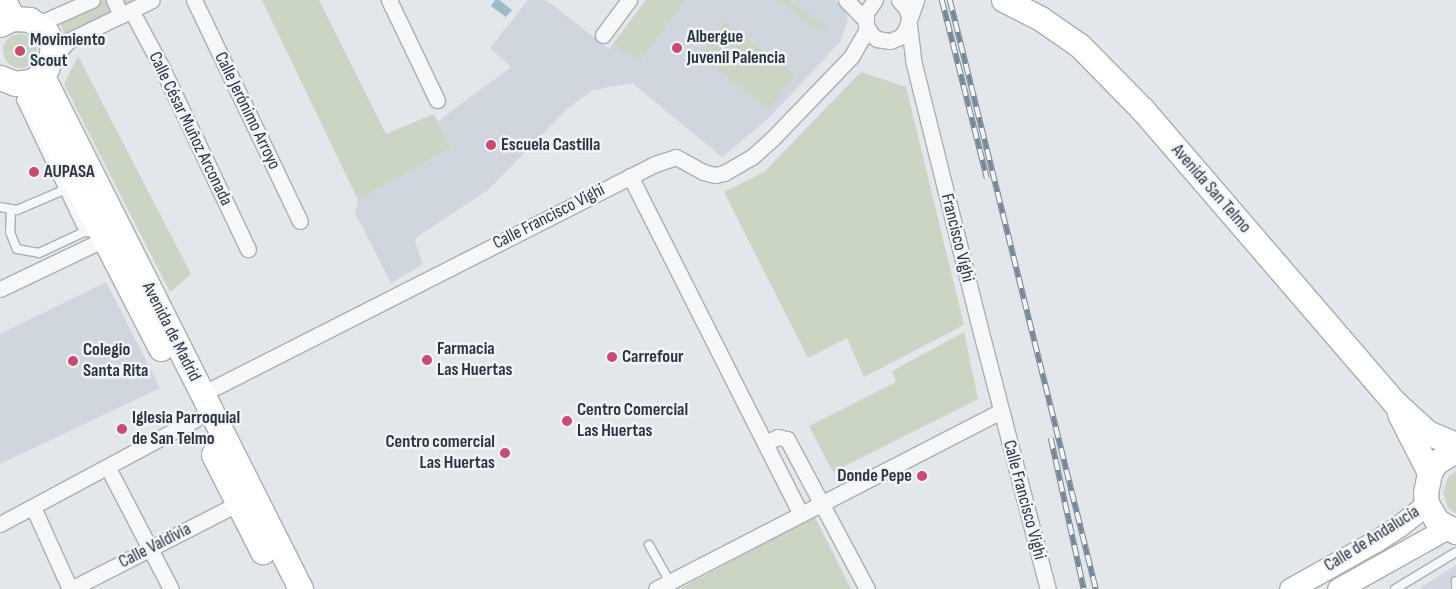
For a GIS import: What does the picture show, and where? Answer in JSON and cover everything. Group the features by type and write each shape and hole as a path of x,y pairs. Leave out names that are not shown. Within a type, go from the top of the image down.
{"main road":[{"name":"Avenida San Telmo","path":"1004,0 1041,19 1080,46 1143,110 1395,403 1428,433 1456,445"},
{"path":"6,15 38,24 51,40 19,77"},
{"name":"Avenida de Madrid","path":"19,77 97,235 196,419 282,589"},
{"name":"Avenida de Madrid","path":"19,77 202,394 301,589"},
{"name":"Avenida San Telmo","path":"1395,403 1430,473"},
{"path":"1451,530 1438,522 1427,504 1426,493 1430,473 1445,456 1456,451"},
{"name":"Calle de Andalucía","path":"1290,589 1376,541 1427,504"},
{"name":"Calle de Andalucía","path":"1338,589 1451,530"}],"street":[{"path":"38,24 92,0"},
{"name":"Calle César Muñoz Arconada","path":"114,0 126,12 160,64 248,249"},
{"path":"19,77 68,41 152,0"},
{"name":"Calle Jerónimo Arroyo","path":"194,0 300,221"},
{"path":"389,0 437,100"},
{"path":"603,36 629,0"},
{"name":"Francisco Vighi","path":"846,0 866,24 871,34 902,46 914,64"},
{"path":"852,57 866,24 869,6 875,0"},
{"path":"899,0 906,8 909,21"},
{"path":"852,57 868,46 900,36 909,21 916,0"},
{"name":"Francisco Vighi","path":"909,21 914,64 1001,411"},
{"name":"Calle Francisco Vighi","path":"202,394 655,164 676,157 703,172 715,175 724,173 752,157 772,139 852,57"},
{"path":"630,176 800,514"},
{"path":"0,289 97,235"},
{"path":"656,589 1001,411"},
{"name":"Calle Francisco Vighi","path":"1001,411 1048,589"},
{"path":"0,524 108,468 196,419"},
{"path":"765,444 778,437 787,439 867,589"},
{"path":"108,468 172,589"},
{"name":"Calle Valdivia","path":"71,589 238,503"},
{"path":"33,507 71,589"}],"lane":[{"path":"11,209 10,232 18,249 39,253 97,235 64,190 23,105 19,77"},
{"path":"0,207 18,210 64,190"},
{"path":"649,545 670,582"},
{"path":"1395,589 1455,555"},
{"path":"1410,589 1411,580"},
{"path":"1456,581 1456,588"}],"shaded area":[{"name":"Escuela Castilla","path":"528,0 546,0 609,49 646,0 835,0 845,11 848,20 840,42 768,119 722,157 632,83 593,90 568,108 488,190 418,236 415,242 423,264 391,283 355,213 358,200 451,148 438,121 511,67 490,48"},
{"name":"Colegio Santa Rita","path":"106,282 160,388 0,464 0,334"},
{"path":"1456,565 1456,589 1419,589"}],"green space":[{"path":"92,0 152,0 68,41 57,17"},
{"path":"262,0 319,0 386,134 434,114 451,148 358,200"},
{"path":"646,0 686,0 640,61 613,44"},
{"path":"778,0 789,0 828,28 817,30"},
{"path":"725,22 795,75 769,109 699,56"},
{"path":"20,34 27,35 32,39 36,44 36,58 32,63 27,67 20,68 13,67 8,63 4,58 3,51 4,44 8,39 13,35"},
{"path":"78,56 191,274 170,292 64,84"},
{"path":"861,72 906,87 964,325 864,377 847,338 808,358 724,192 764,172"},
{"path":"964,332 978,399 833,472 809,426 896,382 892,371"},
{"path":"1456,471 1456,513 1448,508 1443,493 1448,477"},
{"path":"815,517 851,589 679,589"}],"water":[{"path":"495,0 499,0 512,10 506,17 491,6"}],"railway":[{"path":"942,0 987,178"},
{"path":"950,0 1096,589"},
{"path":"1051,438 1084,589"}],"place":[{"name":"Albergue Juvenil Palencia","path":"677,48"},
{"name":"Movimiento Scout","path":"20,51"},
{"name":"Escuela Castilla","path":"491,145"},
{"name":"AUPASA","path":"34,172"},
{"name":"Carrefour","path":"612,357"},
{"name":"Farmacia Las Huertas","path":"427,360"},
{"name":"Colegio Santa Rita","path":"73,361"},
{"name":"Centro Comercial Las Huertas","path":"567,421"},
{"name":"Iglesia Parroquial de San Telmo","path":"122,429"},
{"name":"Centro comercial Las Huertas","path":"505,453"},
{"name":"Donde Pepe","path":"922,476"}]}
